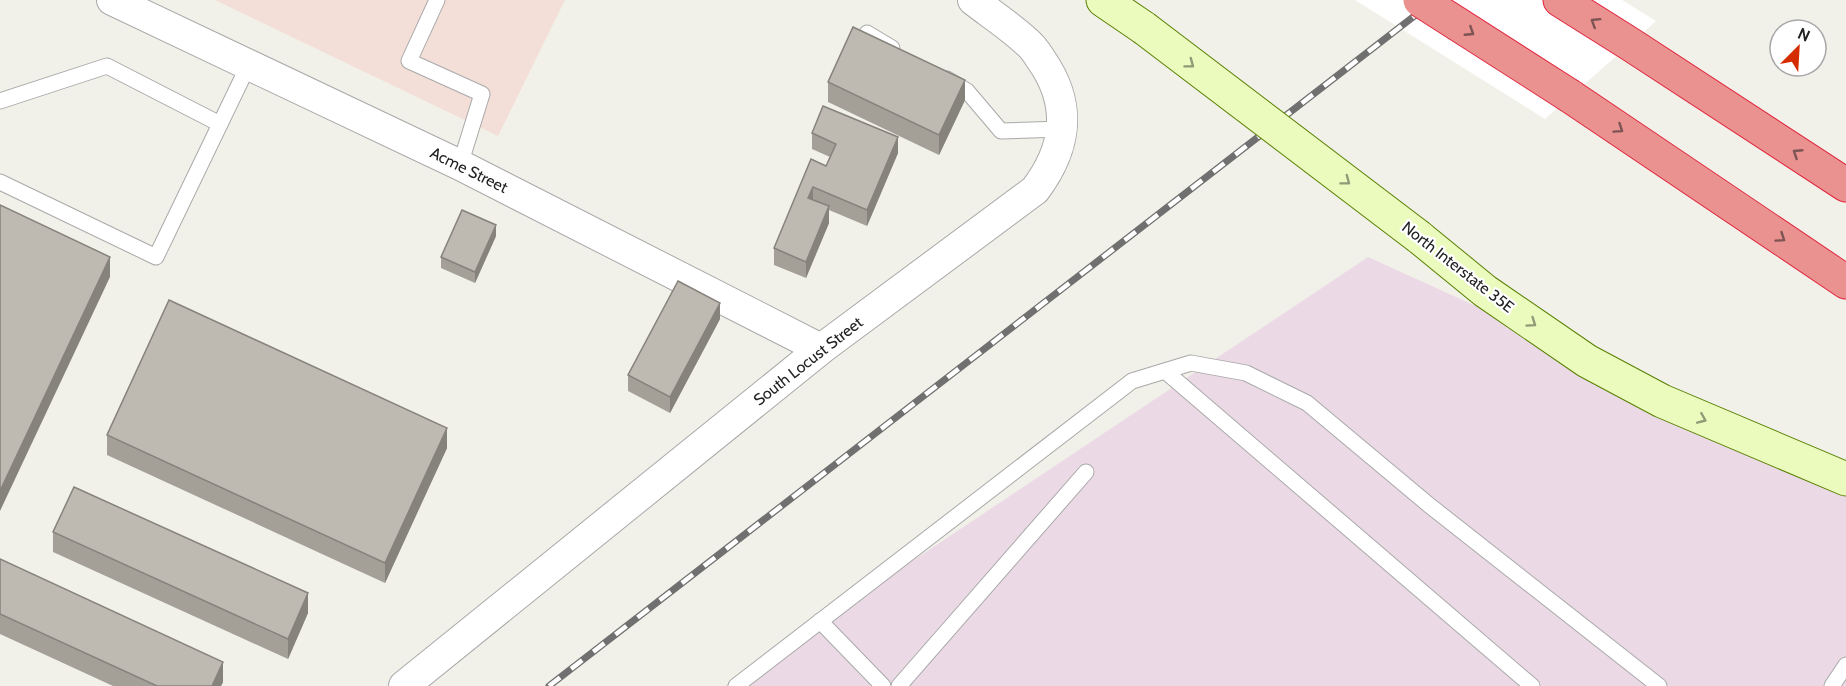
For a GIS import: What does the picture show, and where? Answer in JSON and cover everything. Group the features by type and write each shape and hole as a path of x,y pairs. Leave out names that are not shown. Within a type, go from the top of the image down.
{"highway":[{"path":"1420,0 1570,96 1846,282"},
{"path":"1560,0 1846,185"}],"main road":[{"name":"North Interstate 35E","path":"1103,0 1144,28 1419,237 1485,291 1587,361 1662,402 1846,479"}],"street":[{"name":"South Locust Street","path":"404,686 821,349 1035,190 1046,176 1060,145 1062,111 1059,93 1052,75 1030,44 973,0"},
{"name":"Acme Street","path":"122,2 460,165 821,349"}],"lane":[{"path":"437,0 409,61 482,94 460,165"},
{"path":"867,33 907,56"},
{"path":"0,182 156,257 249,64"},
{"path":"0,101 107,66 220,124"},
{"path":"937,73 967,91 1000,131 1062,129"},
{"path":"736,686 1132,381 1191,363 1246,372 1306,403 1438,512 1659,686"},
{"path":"1165,371 1532,686"},
{"path":"899,686 1086,472"},
{"path":"820,621 883,686"},
{"path":"1832,686 1846,665"}],"shaded area":[{"path":"215,0 565,0 498,136"},
{"path":"1368,257 1846,474 1846,686 725,686"}],"pier":[{"path":"1355,0 1622,0 1656,21 1545,119"}],"building":[{"path":"853,27 965,80 939,135 828,82"},
{"path":"823,106 898,137 867,210 813,187 808,198 829,206 806,262 774,248 811,159 826,166 836,144 812,133"},
{"path":"0,205 110,257 0,491"},
{"path":"462,210 496,225 475,272 441,257"},
{"path":"678,281 720,303 670,397 628,375"},
{"path":"169,300 447,428 385,563 107,435"},
{"path":"74,487 308,593 288,639 53,532"},
{"path":"0,559 223,662 212,686 157,686 0,614"}],"railway":[{"path":"549,686 1435,0"}]}
